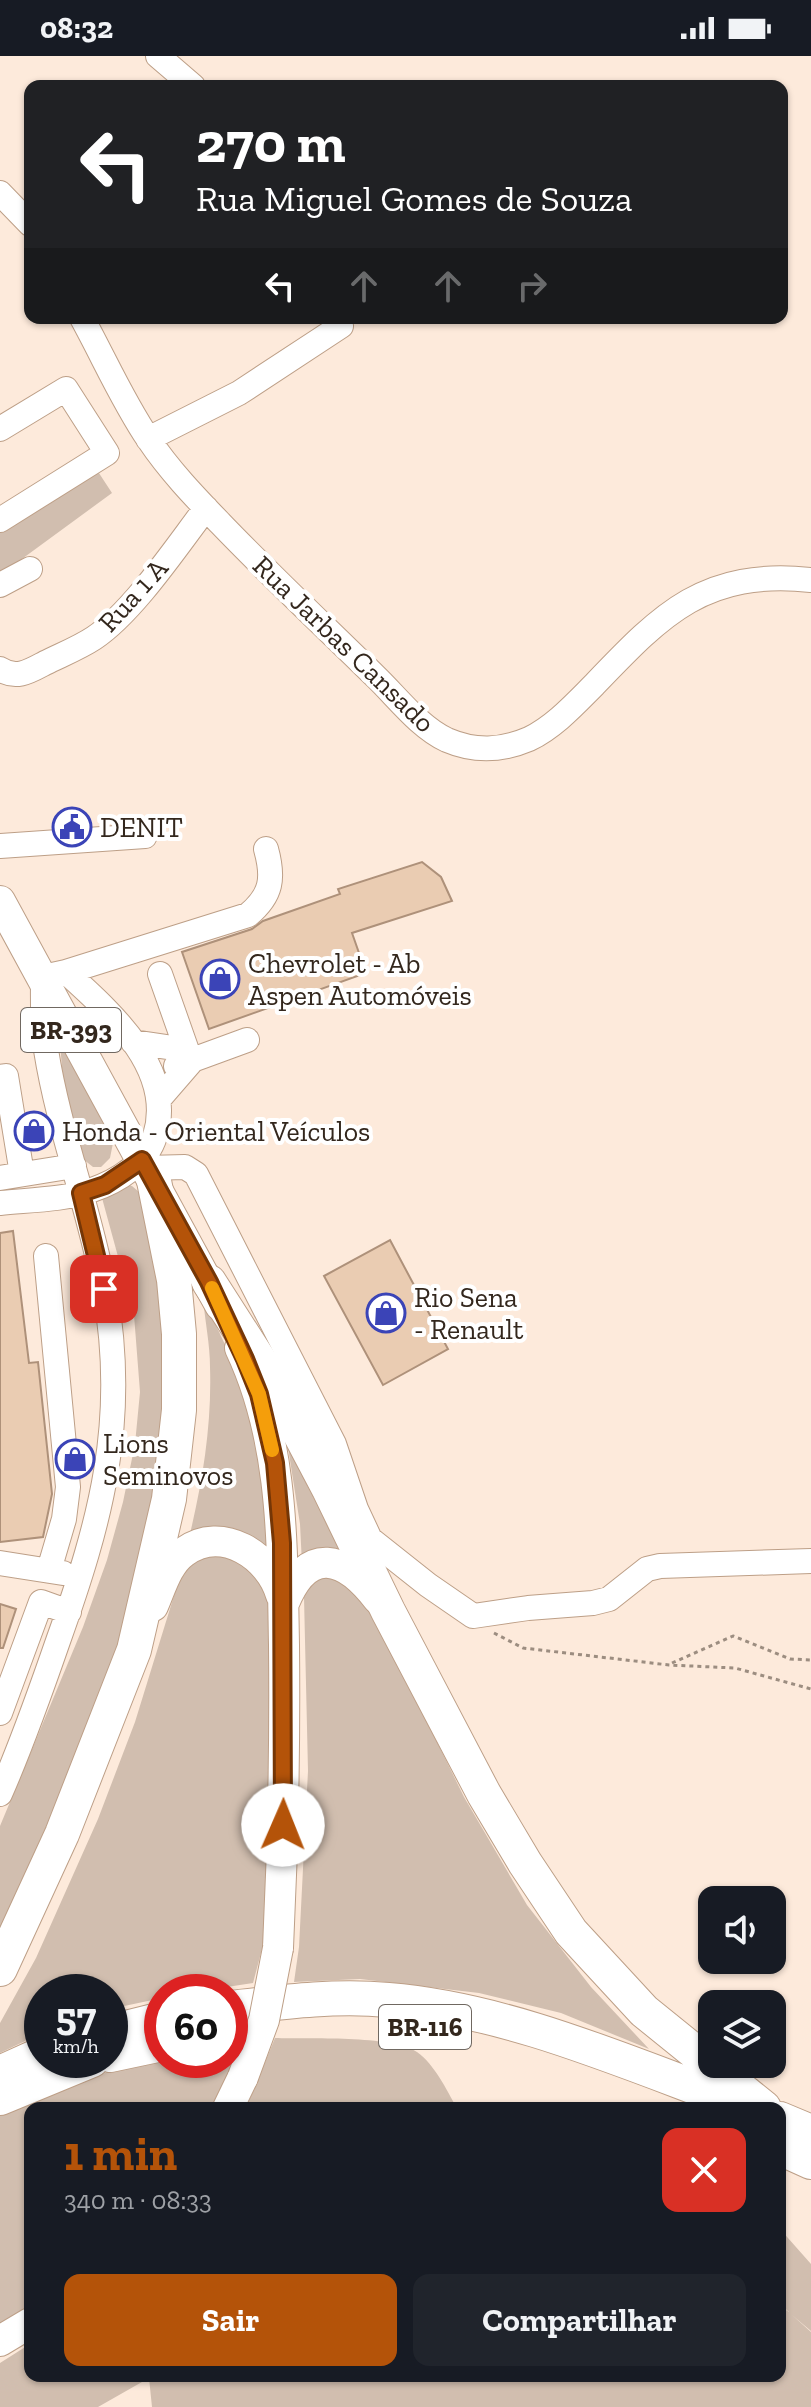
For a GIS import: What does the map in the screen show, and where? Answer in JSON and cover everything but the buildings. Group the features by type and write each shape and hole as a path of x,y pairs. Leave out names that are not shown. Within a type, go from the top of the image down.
{"highway":[{"path":"0,1969 62,1834 134,1650 169,1499 179,1410 179,1334 174,1280 148,1170"},
{"path":"209,1282 270,1377 364,1543 388,1611 484,1794 571,1932 644,2011 757,2102"},
{"name":"BR-116","path":"248,2006 302,2000 387,2000 511,2022 734,2102"},
{"name":"BR-116","path":"248,2029 292,2023 384,2021 445,2029 506,2043 670,2102"},
{"path":"0,2073 24,2062"},
{"path":"0,2098 48,2078"},
{"path":"786,2122 811,2132"},
{"path":"786,2151 811,2162"}],"main road":[{"name":"BR-393","path":"0,901 54,975 148,1170 209,1282 259,1394 272,1449 282,1543 283,1605 283,1847 278,1948 264,2020 231,2102"},
{"path":"134,1650 174,1560 195,1545 222,1542 254,1554 272,1574 283,1605"},
{"path":"283,1605 292,1583 301,1572 317,1564 328,1564 357,1575 388,1611"},
{"path":"0,2341 24,2327"}],"street":[{"path":"158,56 186,80"},
{"path":"0,193 24,218"},
{"name":"Rua Jarbas Cansado","path":"85,324 148,439 206,508 268,574 429,730 445,739 478,749 514,745 550,726 575,705 651,627 693,596 736,582 811,580"},
{"path":"148,439 239,393 341,326"},
{"path":"0,429 66,389 107,453 0,520"},
{"name":"Rua 1 A","path":"0,669 9,674 23,673 94,638 114,621 150,580 206,508"},
{"path":"0,585 30,569"},
{"path":"0,846 145,836"},
{"path":"54,975 248,915 264,898 270,884 272,874 266,849"},
{"path":"160,974 189,1056"},
{"path":"54,975 110,1014 133,1042 151,1075 159,1099 148,1170"},
{"path":"0,1794 81,1577 108,1465 115,1396 111,1330 104,1289 45,1049 54,975"},
{"path":"151,1075 189,1056 247,1040"},
{"path":"133,1042 189,1056"},
{"path":"159,1099 189,1056"},
{"path":"0,1077 6,1076 11,1176 74,1166"},
{"path":"0,1203 81,1193 148,1170 176,1166 191,1169 334,1444 364,1543 473,1616 609,1599 647,1569 660,1566 811,1561"},
{"path":"46,1256 68,1487 64,1519 49,1570"},
{"path":"0,1563 81,1577"},
{"path":"0,1713 41,1602 69,1612"}],"path":[{"path":"473,1616 490,1631 523,1648 669,1665 735,1668 811,1689"},
{"path":"669,1665 733,1636 790,1659 811,1660"}],"shaded area":[{"path":"95,467 112,493 0,575 0,526"},
{"path":"59,1032 114,1138 110,1158 101,1167 93,1167 83,1159 64,1091"},
{"path":"122,1183 139,1192 154,1230 173,1395 132,1610 0,1952 0,1826 83,1627 107,1560 135,1444 140,1392 134,1315 102,1198"},
{"path":"203,1298 229,1353 257,1443 270,1558 188,1542 208,1433 210,1359"},
{"path":"287,1441 331,1530 365,1573 302,1564 300,1524"},
{"path":"233,1555 271,1593 266,1922 262,1949 253,1983 248,1984 248,1974 144,1974 144,2002 128,2005 128,1974 27,1974 98,1819 135,1722 181,1573 196,1558"},
{"path":"338,1573 376,1617 464,1797 527,1905 591,1987 649,2049 561,2013 479,1993 360,1979 294,1982 299,1947 308,1771 304,1597 308,1582"},
{"path":"24,1980 24,2042 0,2053 0,2023"},
{"path":"275,2038 327,2038 370,2040 417,2052 440,2078 454,2102 248,2102"},
{"path":"144,2064 144,2078 228,2078 214,2102 31,2102 92,2078 128,2078 128,2067"},
{"path":"24,2105 24,2313 0,2327 0,2114"},
{"path":"786,2236 811,2264 811,2331 792,2315 811,2332 811,2407 152,2407 149,2382 786,2382 786,2310 789,2312 786,2309"},
{"path":"24,2348 24,2382 142,2382 98,2407 0,2407 0,2363"}],"slow traffic":[{"path":"212,1288 259,1394 272,1450"}],"place":[{"name":"DENIT","path":"72,827"},
{"name":"Chevrolet - Ab Aspen Automóveis","path":"220,979"},
{"name":"Honda - Oriental Veículos","path":"34,1131"},
{"name":"Rio Sena - Renault","path":"386,1313"},
{"name":"Lions Seminovos","path":"75,1459"}],"route":[{"path":"104,1289 81,1193 118,1178 142,1160 209,1282 245,1359 259,1394 275,1463 282,1543 285,1696 283,1825"}]}
